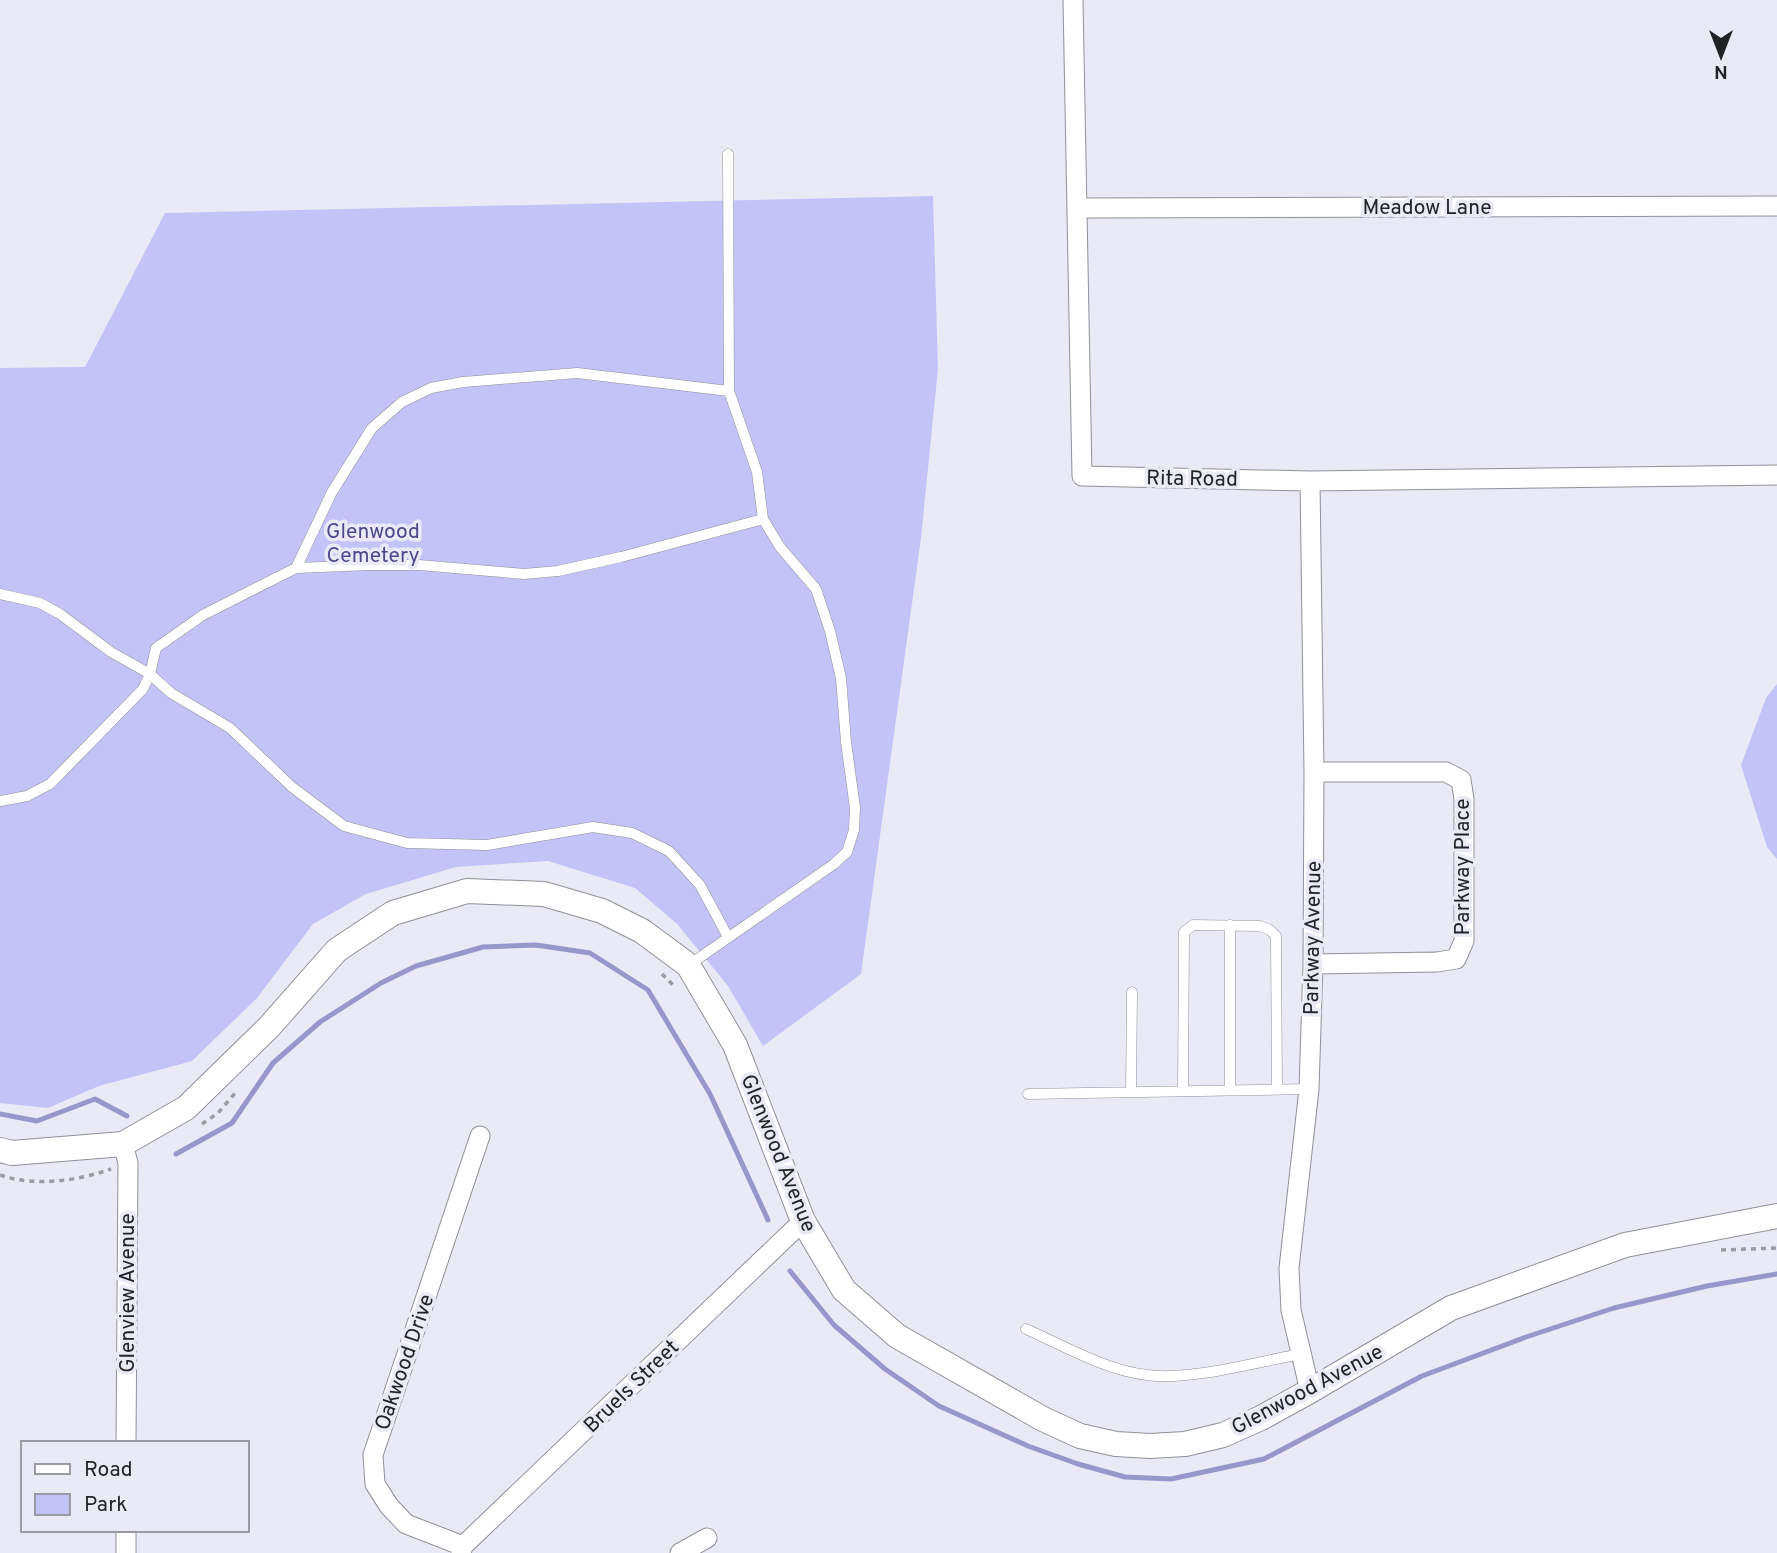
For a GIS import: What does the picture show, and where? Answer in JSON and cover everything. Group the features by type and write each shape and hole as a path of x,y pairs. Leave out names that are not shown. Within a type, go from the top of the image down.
{"street":[{"name":"Rita Road","path":"1073,0 1082,476 1310,481 1777,475"},
{"name":"Meadow Lane","path":"1077,208 1777,206"},
{"name":"Parkway Avenue","path":"1310,481 1314,772 1313,964 1309,1089 1289,1268 1291,1310 1310,1391"},
{"name":"Parkway Place","path":"1313,964 1447,961 1456,959 1464,942 1464,799 1461,780 1446,772 1314,772"},
{"name":"Glenwood Avenue","path":"0,1150 12,1153 126,1153 186,1108 269,1027 337,950 393,913 467,891 544,894 602,911 642,931 688,965 735,1045 803,1221 844,1290 897,1336 1043,1419 1080,1436 1116,1444 1185,1444 1223,1435 1310,1391 1451,1308 1625,1245 1777,1216"},
{"name":"Oakwood Drive","path":"462,1549 406,1524 389,1506 375,1484 373,1455 480,1136"},
{"name":"Glenview Avenue","path":"126,1153 126,1441"},
{"name":"Bruels Street","path":"462,1549 803,1221"},
{"path":"126,1532 126,1553"},
{"path":"680,1553 707,1538"}],"lane":[{"path":"688,965 834,864 847,852 855,808 841,678 830,631 816,589 780,547 763,519 757,472 729,391 728,154"},
{"path":"296,568 331,492 372,428 402,402 431,388 463,382 577,373 729,391"},
{"path":"0,801 27,796 50,784 143,689 150,674 156,648 204,615 296,568 419,565 513,573 558,571 621,558 763,519"},
{"path":"0,594 40,603 60,614 111,652 150,674 171,693 230,728 292,787 344,825 407,843 486,845 593,827 632,833 669,851 700,885 728,937"},
{"path":"1183,1091 1184,932 1193,925 1260,926 1276,936 1277,1089"},
{"path":"1230,925 1230,1090"},
{"path":"1131,1092 1132,992"},
{"path":"1028,1094 1309,1089"},
{"path":"1026,1329 1105,1364 1147,1376 1191,1374 1301,1354"}],"path":[{"path":"655,968 680,990"},
{"path":"200,1125 218,1113 244,1081"},
{"path":"0,1175 20,1182 87,1177 126,1153"},
{"path":"1714,1250 1777,1248"}],"green space":[{"name":"Glenwood Cemetery","path":"933,196 938,369 921,538 861,974 763,1046 728,986 677,924 635,888 548,861 456,867 366,894 313,924 257,998 192,1061 99,1086 48,1108 0,1103 0,368 85,367 165,213"},
{"path":"1777,684 1777,859 1767,847 1741,765 1766,698"}],"waterway":[{"path":"176,1154 232,1123 273,1063 320,1022 381,983 416,966 483,947 536,945 590,953 648,990 710,1094 768,1220"},
{"path":"0,1114 37,1121 95,1099 127,1116"},
{"path":"790,1271 834,1325 885,1369 939,1406 1028,1446 1078,1464 1125,1477 1171,1479 1264,1459 1422,1376 1526,1337 1614,1308 1707,1286 1777,1274"}]}
